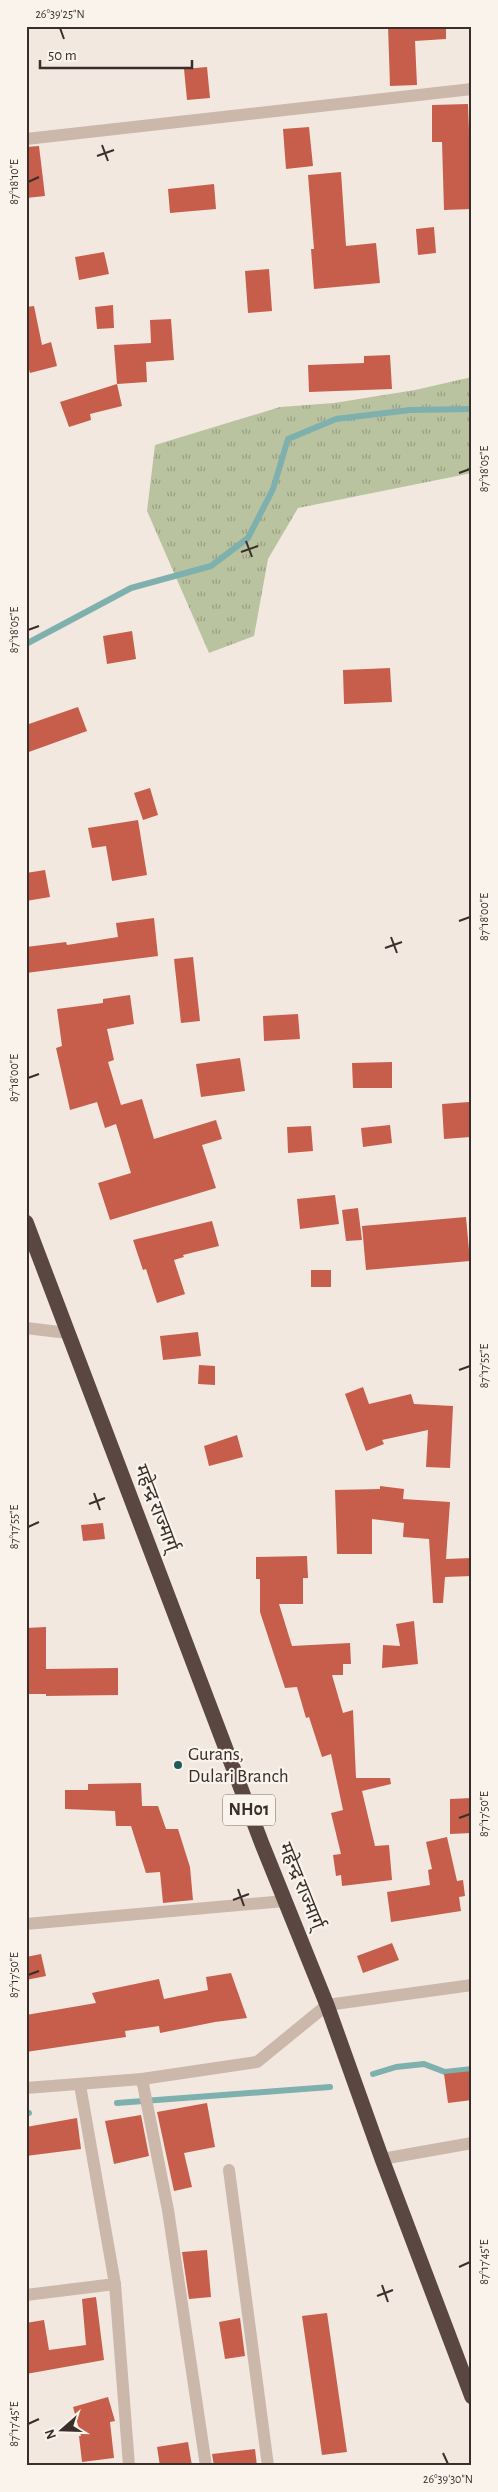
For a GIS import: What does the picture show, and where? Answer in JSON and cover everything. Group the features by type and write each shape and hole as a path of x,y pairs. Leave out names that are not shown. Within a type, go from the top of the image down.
{"highway":[{"name":"महेन्द्र राज्मार्ग्","path":"26,1222 327,2005 382,2159 472,2397"}],"street":[{"path":"26,138 472,89"},
{"path":"26,1328 68,1333"},
{"path":"26,1924 286,1901"},
{"path":"26,2088 142,2079 257,2062 327,2005 472,1985"},
{"path":"142,2079 168,2210 206,2466"},
{"path":"80,2084 115,2284 129,2466"},
{"path":"382,2159 472,2143"},
{"path":"229,2170 268,2466"},
{"path":"26,2295 115,2284"}],"green space":[{"path":"472,377 472,473 298,508 268,559 254,636 209,653 147,511 155,445 280,407 334,403 415,390"}],"building":[{"path":"388,26 446,26 446,39 415,41 417,85 390,86"},
{"path":"207,67 210,98 187,100 184,69"},
{"path":"468,104 472,209 444,210 442,142 432,142 432,105"},
{"path":"309,127 313,166 286,169 283,129"},
{"path":"39,146 45,196 26,198 26,147"},
{"path":"341,172 346,246 376,243 380,283 314,289 311,249 314,249 308,175"},
{"path":"214,184 216,209 170,213 168,189"},
{"path":"434,227 436,253 418,255 416,229"},
{"path":"104,252 109,274 79,280 75,257"},
{"path":"269,269 272,311 248,313 245,271"},
{"path":"113,305 114,328 97,329 95,307"},
{"path":"34,306 42,345 51,342 57,366 30,373 26,360 26,307"},
{"path":"171,319 174,360 146,362 147,382 117,384 114,345 151,343 150,320"},
{"path":"390,355 392,389 309,392 308,365 364,363 364,356"},
{"path":"117,384 122,406 90,414 91,420 69,427 60,402"},
{"path":"132,631 136,659 107,664 103,636"},
{"path":"390,668 392,702 344,704 343,670"},
{"path":"78,707 87,731 26,753 26,725"},
{"path":"150,788 158,815 143,820 134,793"},
{"path":"138,820 147,875 112,881 106,846 92,848 88,828"},
{"path":"45,870 50,897 26,901 26,873"},
{"path":"154,918 158,956 26,973 26,947 66,942 67,945 118,937 116,923"},
{"path":"193,957 200,1021 181,1023 174,959"},
{"path":"130,995 134,1024 107,1029 114,1060 108,1062 121,1105 142,1099 154,1139 216,1120 222,1139 202,1145 216,1188 110,1220 98,1183 131,1173 116,1124 105,1128 97,1102 70,1110 56,1048 62,1046 57,1009 103,1003 103,999"},
{"path":"298,1014 300,1039 264,1041 263,1016"},
{"path":"240,1058 245,1091 201,1097 196,1064"},
{"path":"392,1062 392,1088 353,1088 352,1063"},
{"path":"469,1102 471,1137 444,1139 442,1104"},
{"path":"390,1125 392,1143 363,1147 361,1128"},
{"path":"311,1126 313,1151 288,1153 287,1127"},
{"path":"335,1195 339,1224 300,1229 297,1199"},
{"path":"358,1208 362,1240 346,1241 342,1210"},
{"path":"466,1217 470,1261 366,1270 362,1226"},
{"path":"212,1221 219,1246 183,1255 184,1257 174,1260 185,1294 157,1303 146,1269 143,1270 133,1240"},
{"path":"311,1270 331,1270 331,1287 311,1287"},
{"path":"198,1332 201,1356 163,1360 160,1336"},
{"path":"199,1365 215,1366 215,1385 198,1384"},
{"path":"363,1387 369,1404 411,1394 414,1404 453,1406 450,1468 426,1467 428,1430 382,1440 384,1444 366,1451 345,1394"},
{"path":"237,1435 243,1457 209,1466 204,1446"},
{"path":"380,1486 404,1489 403,1499 450,1502 446,1559 472,1558 472,1576 445,1577 443,1603 433,1603 429,1539 403,1537 404,1523 372,1519 372,1554 337,1554 335,1490 380,1489"},
{"path":"103,1523 105,1539 83,1541 81,1525"},
{"path":"307,1556 308,1578 303,1578 303,1604 279,1604 292,1646 350,1643 351,1664 343,1664 343,1675 332,1675 343,1713 353,1710 356,1778 390,1778 391,1784 362,1791 375,1846 389,1845 392,1880 342,1886 341,1875 336,1876 333,1855 341,1854 331,1813 343,1810 331,1754 322,1757 309,1717 306,1718 297,1687 285,1688 260,1612 260,1579 256,1579 256,1557"},
{"path":"414,1621 418,1664 382,1668 383,1645 400,1646 396,1624"},
{"path":"46,1627 46,1669 118,1668 118,1695 46,1696 46,1694 26,1694 26,1628"},
{"path":"141,1783 142,1806 158,1806 166,1829 178,1829 190,1867 193,1900 163,1903 160,1872 146,1873 131,1826 116,1826 115,1811 65,1809 65,1790 88,1790 88,1784"},
{"path":"472,1798 472,1833 450,1834 450,1799"},
{"path":"447,1837 457,1881 463,1880 465,1896 459,1897 461,1911 391,1922 387,1892 430,1885 428,1870 432,1869 426,1842"},
{"path":"392,1943 399,1960 363,1973 357,1956"},
{"path":"41,1954 46,1976 26,1980 26,1957"},
{"path":"231,1973 247,2018 160,2033 159,2026 125,2031 126,2037 26,2052 26,2015 96,2003 92,1993 159,1979 164,1999 208,1990 206,1977"},
{"path":"472,2071 472,2100 448,2103 444,2074"},
{"path":"207,2103 215,2147 184,2153 192,2187 174,2191 157,2112"},
{"path":"141,2115 149,2156 114,2164 105,2121"},
{"path":"77,2118 81,2149 26,2156 26,2127"},
{"path":"207,2250 211,2297 189,2299 182,2252"},
{"path":"96,2297 104,2360 26,2374 26,2323 44,2320 49,2350 86,2345 82,2299"},
{"path":"327,2313 347,2452 322,2455 302,2316"},
{"path":"240,2318 245,2356 225,2359 219,2322"},
{"path":"108,2397 115,2421 110,2422 114,2458 82,2462 79,2436 81,2436 73,2407"},
{"path":"188,2442 192,2466 160,2466 157,2447"},
{"path":"255,2449 257,2466 214,2466 212,2454"}],"waterway":[{"path":"26,644 131,588 211,566 248,538 273,489 288,439 336,419 410,410 472,409"},
{"path":"373,2074 396,2067 424,2064 445,2072 472,2069"},
{"path":"117,2103 330,2087"}],"place":[{"name":"Gurans, Dulari Branch","path":"178,1765"}]}
